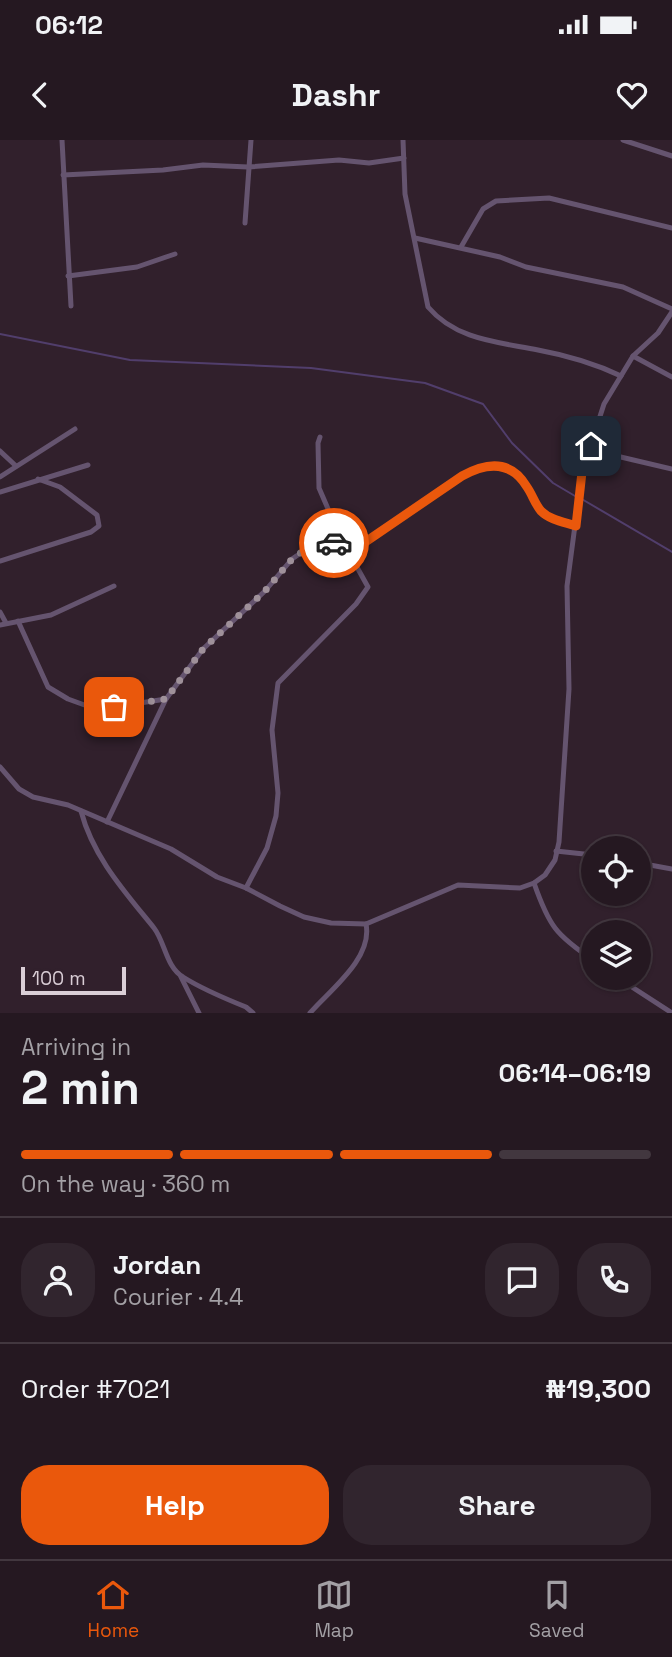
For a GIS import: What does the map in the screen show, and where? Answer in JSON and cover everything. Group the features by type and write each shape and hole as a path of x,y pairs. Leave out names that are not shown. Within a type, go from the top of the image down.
{"street":[{"path":"62,140 71,306"},
{"path":"245,223 251,140"},
{"path":"402,140 405,194 428,307 447,326 479,338 553,354 621,376"},
{"path":"623,140 672,156"},
{"path":"63,175 163,170 203,165 248,167 339,160 369,163 404,158"},
{"path":"461,247 483,209 496,201 549,198 672,228"},
{"path":"0,767 19,789 33,797 81,811 171,849 217,877 246,888 304,917 331,923 366,924 458,885 520,888 534,883 545,874 556,851 562,821 561,792 569,689 567,586 582,472 604,404 633,356 658,333 672,311 623,287 526,267 500,257 415,238"},
{"path":"68,276 137,267 175,254"},
{"path":"633,356 672,377"},
{"path":"0,477 75,429"},
{"path":"320,437 317,467 319,488 332,518 328,541"},
{"path":"591,446 608,454 672,469"},
{"path":"0,451 16,466"},
{"path":"348,551 377,535 476,468 502,464 526,484 542,511 552,519 576,526"},
{"path":"0,492 38,478 88,465"},
{"path":"0,561 91,533 99,526 97,515 60,487 38,478"},
{"path":"107,822 166,699 203,649 265,591 292,559 313,544 328,541 348,551 368,587 356,604 278,683 272,730 278,793 276,816 267,848 246,888"},
{"path":"0,612 3,624 51,615 114,586"},
{"path":"18,621 48,687 68,699 90,706 114,707 166,699"},
{"path":"81,811 87,832 121,890 156,930 163,952 181,977 198,1013"},
{"path":"556,851 581,854"},
{"path":"651,865 672,869"},
{"path":"534,883 546,915 559,935 581,951"},
{"path":"310,1013 366,945 366,924"},
{"path":"181,977 246,1007 253,1013"},
{"path":"637,990 672,1013"}],"waterway":[{"path":"0,334 130,360 311,368 425,383 483,404 512,443 553,483 575,496"},
{"path":"580,498 672,552"}],"way so far":[{"path":"114,707 166,699 203,649 280,576 292,559 313,544 328,541 334,543"}],"route":[{"path":"334,543 348,551 358,547 462,476 476,468 502,464 526,484 542,511 552,519 576,526 582,472 591,446"}]}
